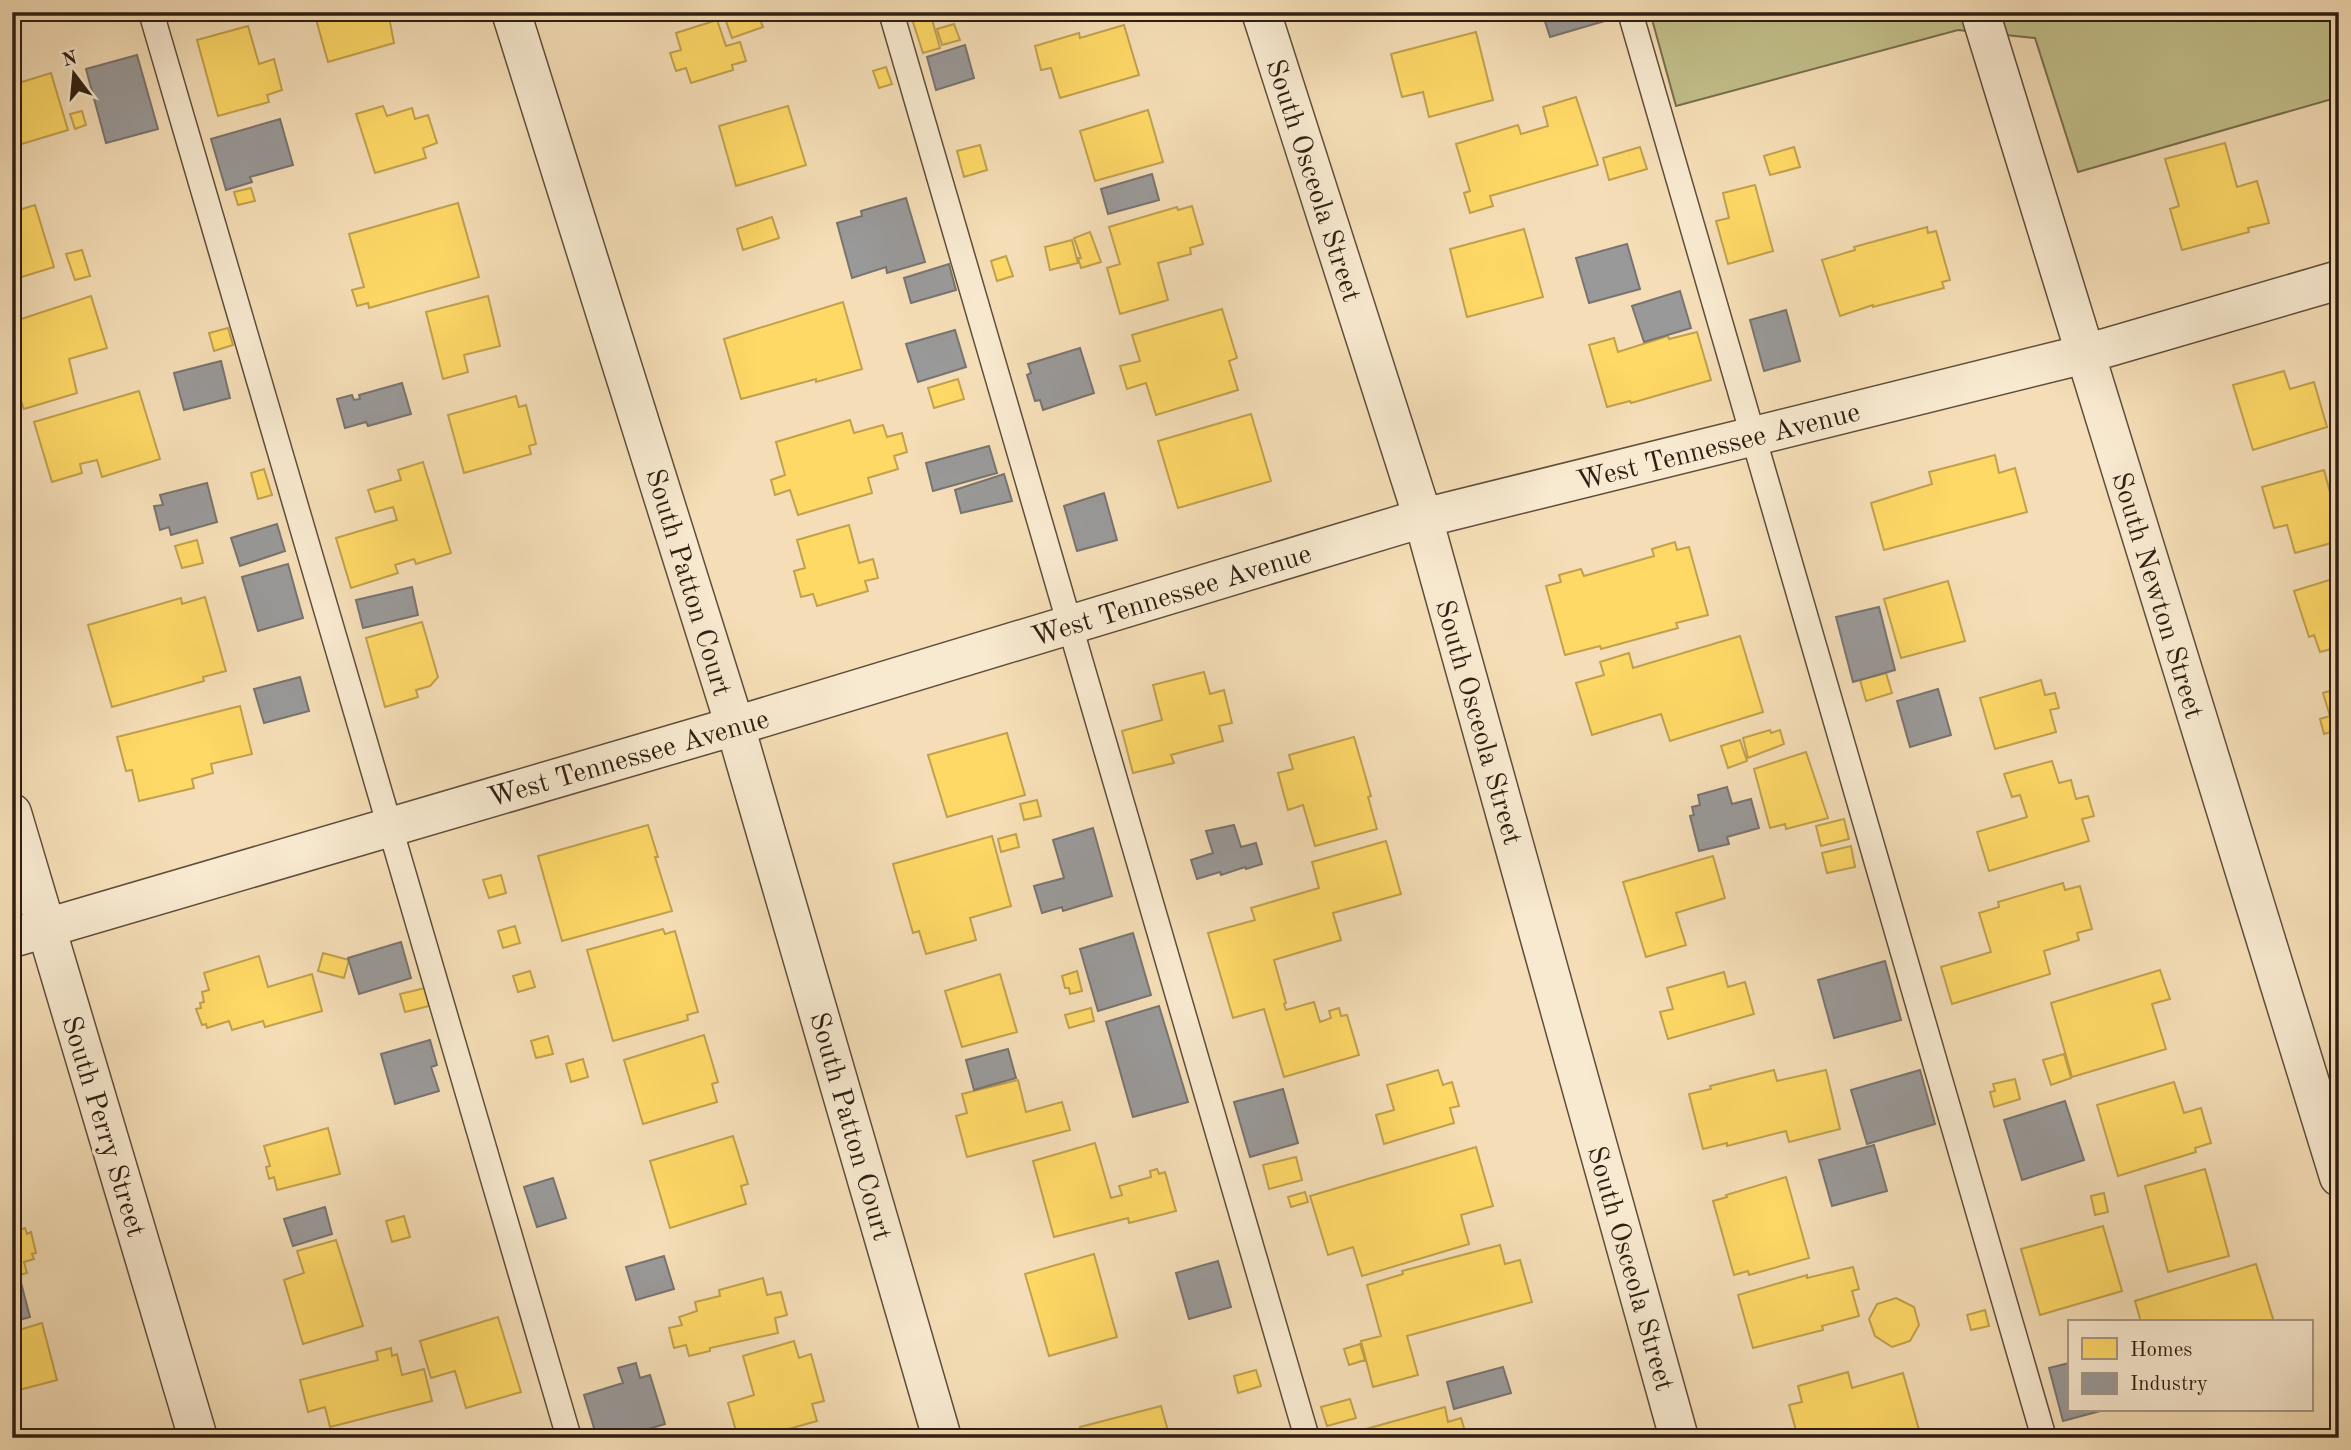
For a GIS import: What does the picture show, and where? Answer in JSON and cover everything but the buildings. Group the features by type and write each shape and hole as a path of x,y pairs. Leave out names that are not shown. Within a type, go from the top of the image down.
{"street":[{"name":"South Patton Court","path":"511,12 735,726 942,1438"},
{"name":"South Osceola Street","path":"1261,12 1423,518 1679,1438"},
{"name":"South Newton Street","path":"1980,12 2339,1177"},
{"name":"West Tennessee Avenue","path":"29,933 735,726 1423,518 2085,354 2339,280"},
{"name":"South Perry Street","path":"12,813 29,933 198,1438"}],"lane":[{"path":"151,12 569,1438"},
{"path":"891,12 1307,1438"},
{"path":"1630,12 2044,1438"}],"shaded area":[{"path":"1650,12 2339,12 2339,97 2078,172 2035,38 1958,30 1676,106"}]}
